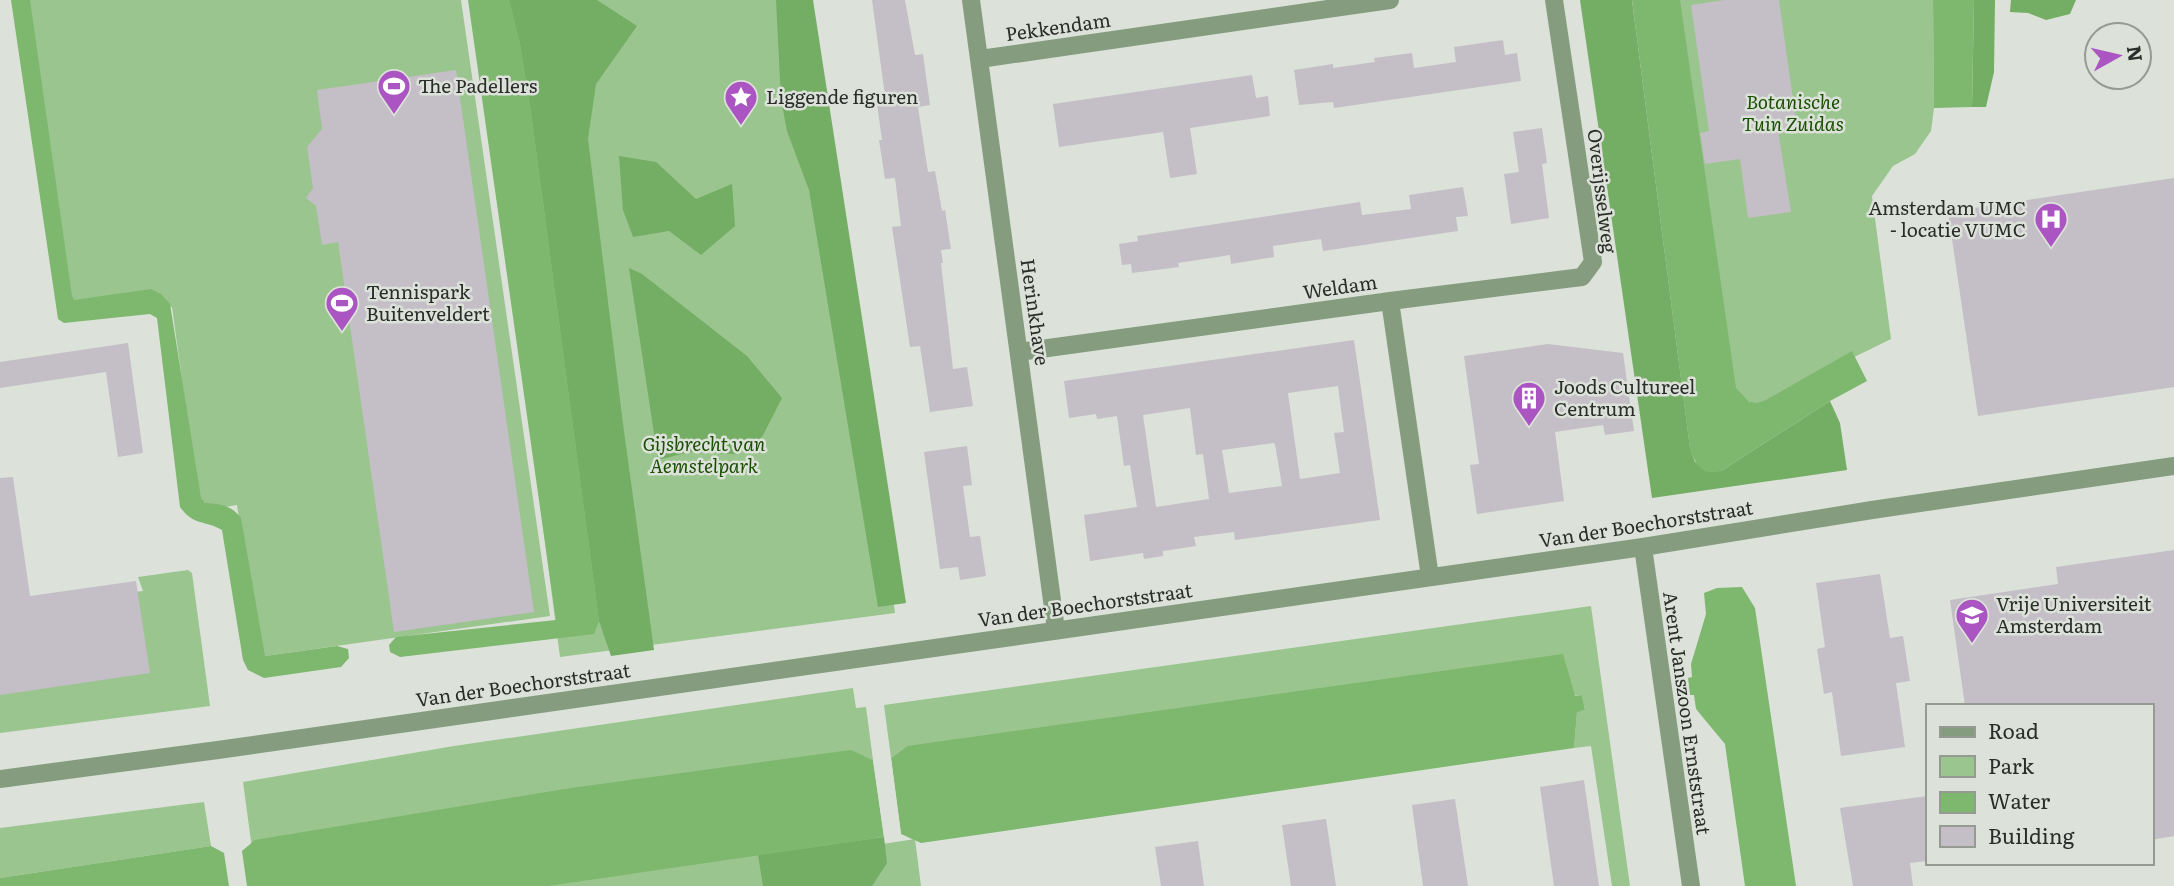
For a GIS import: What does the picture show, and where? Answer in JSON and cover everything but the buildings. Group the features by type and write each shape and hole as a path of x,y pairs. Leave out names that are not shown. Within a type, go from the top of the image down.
{"street":[{"name":"Herinkhave","path":"971,0 1056,630"},
{"name":"Pekkendam","path":"981,59 1390,0"},
{"name":"Overijsselweg","path":"1390,301 1582,277 1593,262 1554,0"},
{"name":"Weldam","path":"1019,352 1390,301 1430,577"},
{"name":"Van der Boechorststraat","path":"0,779 1643,547 2174,466"},
{"name":"Arent Janszoon Ernststraat","path":"1643,547 1691,886"}],"green space":[{"name":"Tennispark Buitenveldert","path":"27,0 461,0 550,616 265,656 258,651 237,505 200,511 172,307 73,321"},
{"name":"Gijsbrecht van Aemstelpark","path":"474,0 812,0 895,613 560,657"},
{"name":"Botanische Tuin Zuidas","path":"1664,0 1933,0 1934,108 1931,131 1915,154 1893,166 1872,196 1891,339 1830,369 1756,429 1721,407"},
{"path":"188,570 192,573 210,706 0,733 0,688 128,593 143,591 138,577"},
{"path":"1591,606 1630,886 1612,886 1591,746 1574,748 1577,711 1585,710 1582,695 907,746 891,758 884,705"},
{"path":"853,688 856,708 866,707 873,760 864,756 876,845 915,839 921,886 257,886 243,782 454,746"},
{"path":"204,802 211,846 0,878 0,828"}],"shaded area":[{"path":"509,0 597,0 637,26 596,84 588,139 654,650 611,656 599,621 531,113 520,44"},
{"path":"776,0 813,0 906,603 878,607 809,190 787,131 781,99"},
{"path":"1580,0 1632,0 1690,448 1695,462 1721,471 1830,401 1840,423 1847,470 1652,498"},
{"path":"1974,0 1995,0 1994,72 1986,107 1972,107"},
{"path":"2011,0 2076,0 2070,14 2046,20 2028,13 2010,12"},
{"path":"619,156 656,162 696,199 732,184 735,226 701,255 669,231 633,237 623,210"},
{"path":"629,268 642,274 747,356 782,398 762,437 735,454 690,452 658,460"},
{"path":"884,837 887,863 872,886 763,886 758,855"}],"water":[{"path":"11,0 30,0 72,296 74,300 151,289 161,294 170,304 201,498 205,503 229,508 241,518 265,656 337,646 348,649 349,658 341,667 264,678 248,670 243,660 222,530 195,520 180,507 157,318 150,314 64,323 58,319"},
{"path":"468,0 509,0 520,44 599,621 594,634 400,657 390,652 389,645 396,637 556,620"},
{"path":"1632,0 1680,0 1736,388 1749,402 1757,403 1852,351 1867,381 1830,401 1721,471 1709,472 1701,468 1690,449"},
{"path":"1933,0 1974,0 1972,107 1934,108"},
{"path":"1742,587 1755,608 1796,886 1745,886 1725,744 1696,709 1694,695 1690,695 1688,678 1692,677 1691,664 1706,614 1704,593 1717,588"},
{"path":"1563,654 1575,696 1582,695 1585,710 1577,712 1574,748 921,843 901,834 891,758 907,746"},
{"path":"851,750 873,760 884,837 548,886 247,886 242,851 255,840 571,788"},
{"path":"211,846 224,853 229,886 0,886 0,878"}],"pier":[{"path":"888,758 891,758 901,834 897,835"},
{"path":"876,759 887,836 884,837 873,760"}],"place":[{"name":"The Padellers","path":"394,116"},
{"name":"Liggende figuren","path":"741,127"},
{"name":"Amsterdam UMC - locatie VUMC","path":"2051,249"},
{"name":"Tennispark Buitenveldert","path":"342,333"},
{"name":"Joods Cultureel Centrum","path":"1529,428"},
{"name":"Vrije Universiteit Amsterdam","path":"1972,645"}]}
